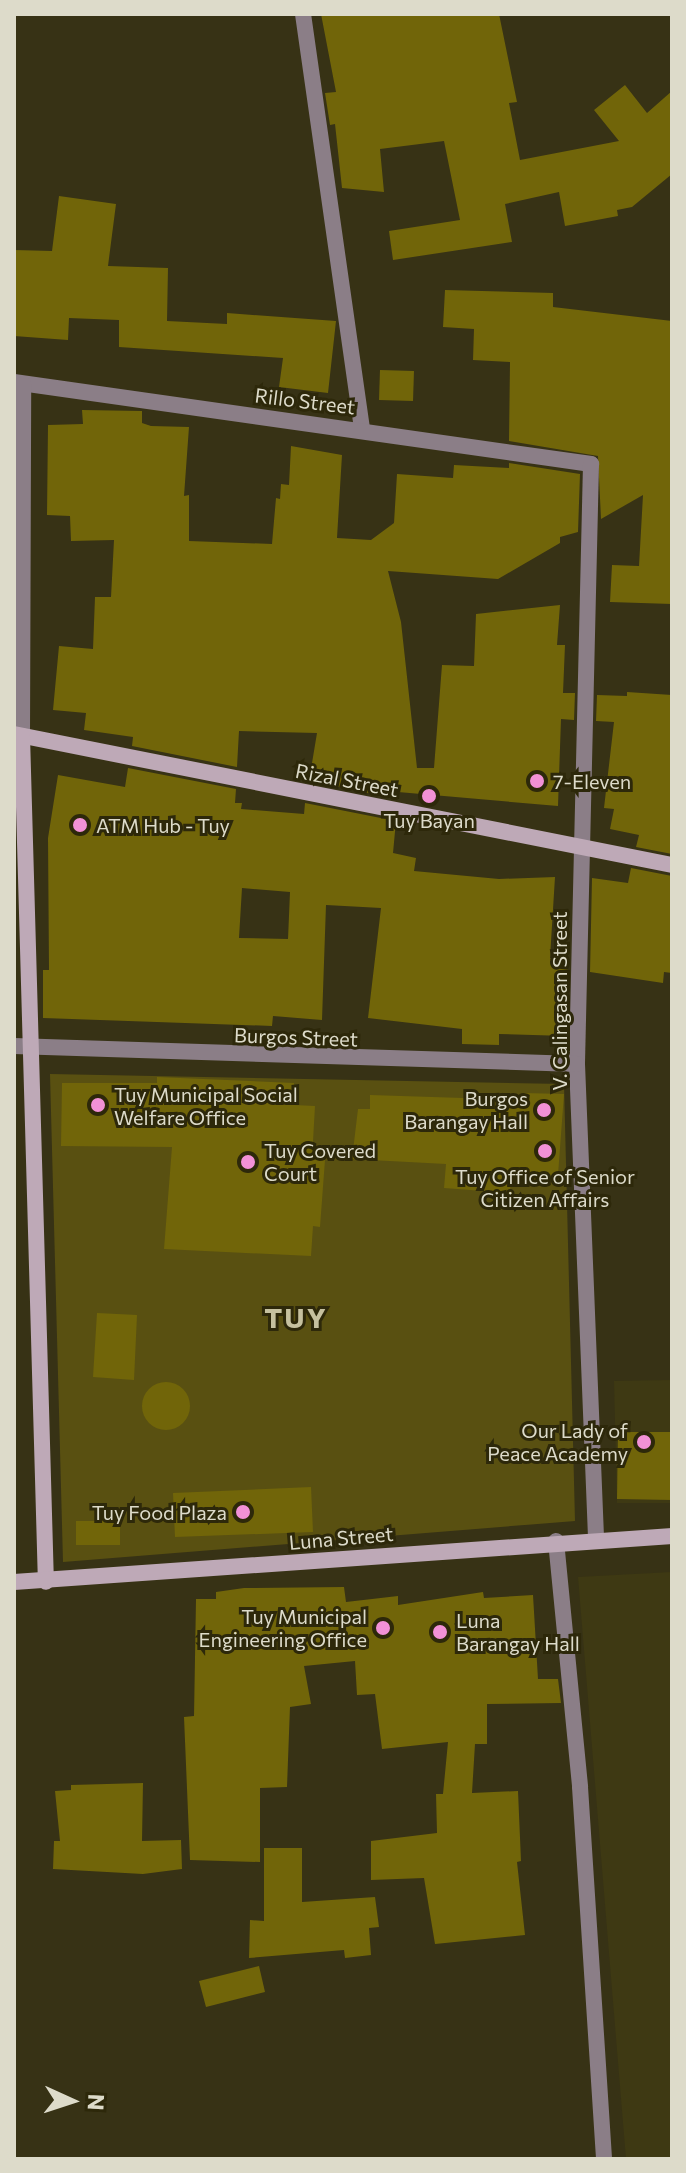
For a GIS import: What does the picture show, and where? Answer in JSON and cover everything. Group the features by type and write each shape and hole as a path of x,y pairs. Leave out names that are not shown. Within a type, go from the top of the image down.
{"street":[{"path":"303,14 362,428"},
{"path":"18,383 21,1046 46,1582"},
{"name":"Rillo Street","path":"18,383 362,428 591,464"},
{"name":"V. Calingasan Street","path":"591,464 577,1064 596,1538"},
{"name":"Rizal Street","path":"18,735 672,865"},
{"name":"Burgos Street","path":"21,1046 577,1064"},
{"name":"Luna Street","path":"14,1582 46,1582 596,1538 672,1536"},
{"path":"556,1541 580,1787 604,2159"}],"shaded area":[{"path":"50,1074 564,1084 575,1521 63,1562"},
{"name":"Our Lady of Peace Academy","path":"672,1380 672,1503 617,1503 614,1381"},
{"path":"672,1572 672,2159 626,2159 578,1577"}],"building":[{"path":"321,14 499,14 517,102 509,103 520,160 619,141 594,110 625,85 647,113 672,91 672,174 632,207 617,210 618,216 565,226 559,192 505,204 512,242 393,260 389,231 460,220 444,141 380,149 384,192 342,188 335,124 330,125 325,93 336,92"},
{"path":"59,196 116,204 108,266 168,268 167,321 227,324 227,313 336,321 328,393 279,387 283,358 119,347 119,320 69,318 68,340 14,336 14,250 52,251"},
{"path":"445,290 553,293 553,307 672,321 672,604 610,602 612,565 639,566 643,495 601,519 598,456 509,441 510,362 473,360 474,329 443,327"},
{"path":"380,370 414,371 413,401 379,400"},
{"path":"82,410 142,411 142,423 189,427 184,496 189,495 189,541 272,544 276,498 280,499 281,484 289,485 291,446 342,455 337,538 371,540 394,523 397,474 453,478 454,465 509,468 509,463 580,474 578,532 560,537 560,543 498,579 388,571 401,622 417,768 434,768 442,665 474,666 476,614 560,605 557,645 565,645 563,693 575,693 574,720 561,719 558,806 398,792 398,799 309,781 317,733 239,731 237,767 132,746 133,737 84,730 86,713 53,710 59,646 93,649 95,597 111,597 114,540 71,541 70,516 47,515 48,425 83,424"},
{"path":"627,692 672,695 672,854 636,847 639,835 610,829 614,809 604,808 614,722 596,721 597,695 627,696"},
{"path":"128,768 236,789 235,803 242,803 241,809 304,814 305,803 396,821 393,853 416,858 414,871 499,879 555,877 550,958 568,960 566,1036 499,1034 499,1045 462,1044 462,1029 368,1018 381,908 326,905 322,1020 273,1016 272,1026 43,1018 43,970 49,970 48,838 58,775 125,787","holes":["242,888 290,892 288,939 239,938"]},
{"path":"631,868 672,876 672,973 664,972 663,983 590,972 592,878 628,883"},
{"path":"157,1077 294,1083 294,1105 315,1106 312,1159 325,1160 320,1227 313,1226 311,1256 164,1249 172,1147 61,1146 62,1083 157,1083"},
{"path":"523,1093 564,1094 558,1175 511,1173 510,1193 444,1188 446,1164 352,1159 358,1109 370,1109 370,1095 523,1100"},
{"path":"97,1313 137,1315 134,1380 93,1377"},
{"path":"166,1382 183,1389 190,1406 183,1423 166,1430 149,1423 142,1406 149,1389"},
{"path":"618,1432 672,1432 672,1500 617,1499"},
{"name":"Tuy Food Plaza","path":"311,1487 313,1532 175,1537 173,1493"},
{"path":"76,1521 120,1521 120,1545 76,1545"},
{"path":"344,1587 346,1602 398,1596 398,1605 483,1592 484,1598 533,1595 538,1679 558,1679 561,1703 487,1704 487,1744 475,1744 472,1793 518,1791 521,1861 517,1862 525,1935 435,1944 424,1878 371,1880 371,1841 437,1833 436,1794 443,1794 448,1742 382,1749 375,1694 357,1695 355,1661 304,1666 311,1704 290,1707 287,1787 260,1788 260,1862 190,1860 184,1717 194,1716 196,1599 216,1599 216,1592 244,1588"},
{"path":"143,1783 142,1841 181,1840 182,1869 143,1874 53,1869 54,1841 60,1841 55,1791 71,1790 71,1785"},
{"path":"264,1848 302,1848 302,1902 375,1897 379,1927 369,1928 371,1955 345,1958 344,1950 249,1958 250,1920 264,1921"},
{"path":"259,1966 265,1992 206,2007 199,1981"}],"place":[{"name":"7-Eleven","path":"537,781"},
{"name":"Tuy Bayan","path":"429,796"},
{"name":"ATM Hub - Tuy","path":"80,825"},
{"name":"Tuy Municipal Social Welfare Office","path":"98,1105"},
{"name":"Burgos Barangay Hall","path":"544,1110"},
{"name":"Tuy Office of Senior Citizen Affairs","path":"545,1151"},
{"name":"Tuy Covered Court","path":"248,1162"},
{"name":"Our Lady of Peace Academy","path":"644,1442"},
{"name":"Tuy Food Plaza","path":"243,1512"},
{"name":"Tuy Municipal Engineering Office","path":"383,1628"},
{"name":"Luna Barangay Hall","path":"440,1632"}],"district":[{"name":"TUY","path":"296,1317"}]}
